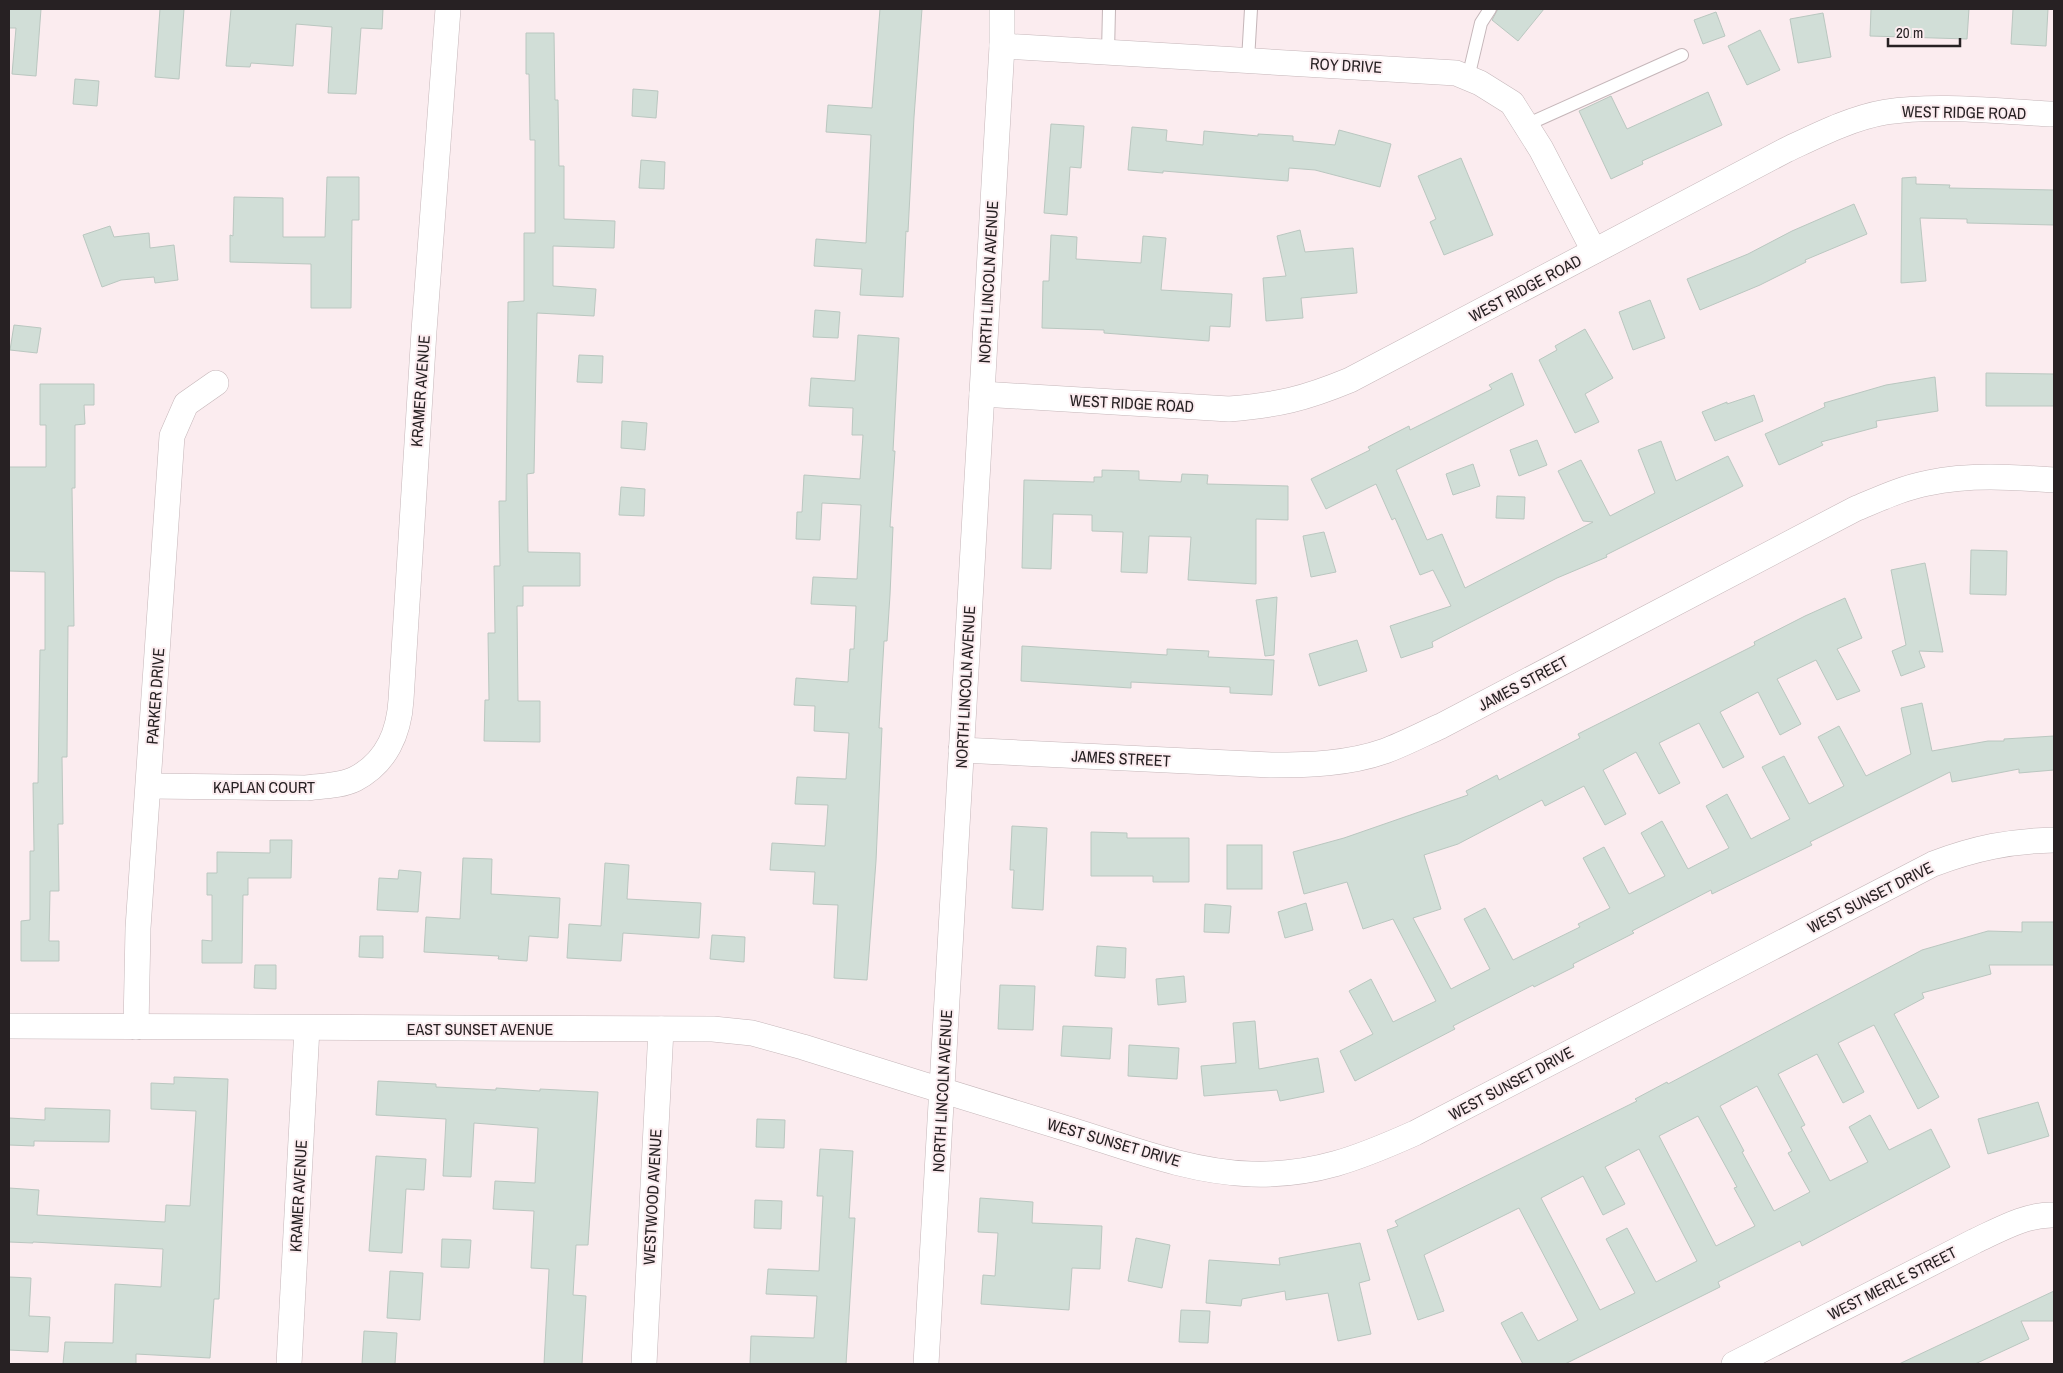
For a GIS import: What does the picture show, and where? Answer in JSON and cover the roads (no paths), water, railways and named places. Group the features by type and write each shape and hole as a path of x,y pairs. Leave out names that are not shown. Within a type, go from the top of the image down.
{"street":[{"name":"KRAMER AVENUE","path":"374,766 392,742 400,715 424,321 448,9"},
{"name":"NORTH LINCOLN AVENUE","path":"926,1364 1002,46 1002,9"},
{"name":"ROY DRIVE","path":"1002,46 1456,73 1480,83 1512,103 1541,149 1594,251"},
{"name":"WEST RIDGE ROAD","path":"982,394 1229,409 1269,406 1293,401 1314,395 1350,380 1786,150 1841,124 1886,112 1931,109 2054,114"},
{"name":"PARKER DRIVE","path":"136,1027 138,928 172,436 186,404 216,383"},
{"name":"JAMES STREET","path":"961,750 1271,765 1316,765 1358,758 1385,751 1441,726 1855,509 1902,490 1928,483 1966,477 2054,480"},
{"name":"KAPLAN COURT","path":"149,786 306,788 332,786 354,780 374,766"},
{"name":"WEST SUNSET DRIVE","path":"942,1090 1204,1169 1251,1174 1285,1173 1340,1164 1364,1156 1415,1133 1933,864 1980,848 2018,841 2054,840"},
{"name":"EAST SUNSET AVENUE","path":"9,1026 713,1029 752,1033 942,1090"},
{"name":"KRAMER AVENUE","path":"289,1364 307,1028"},
{"name":"WESTWOOD AVENUE","path":"644,1364 661,1029"},
{"name":"WEST MERLE STREET","path":"1734,1364 1974,1240 2031,1218 2054,1215"}],"lane":[{"path":"1108,52 1109,9"},
{"path":"1248,60 1251,9"},
{"path":"1468,78 1481,23 1490,9"},
{"path":"1526,125 1682,55"}]}
